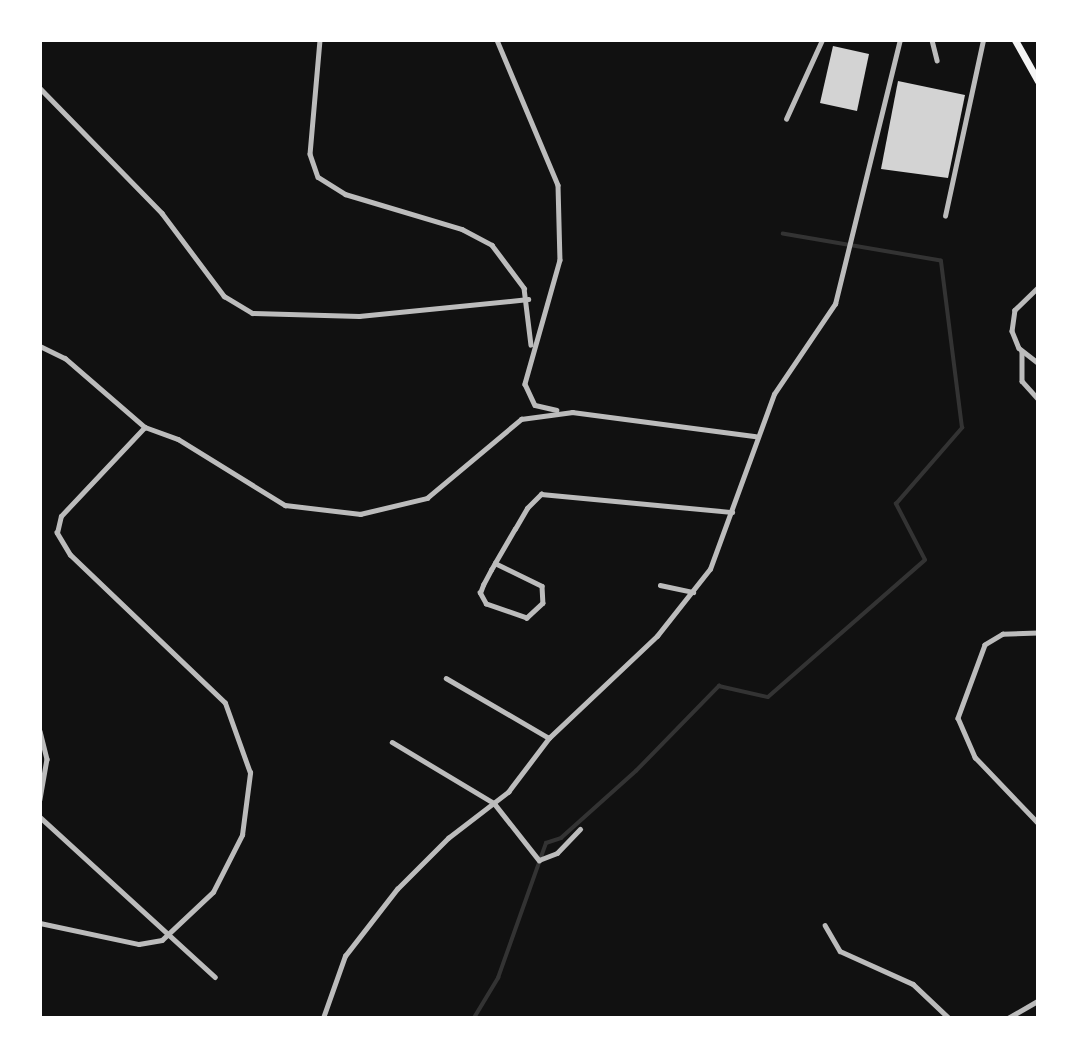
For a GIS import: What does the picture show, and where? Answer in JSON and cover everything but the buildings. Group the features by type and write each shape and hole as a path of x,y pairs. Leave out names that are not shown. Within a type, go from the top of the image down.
{"main road":[{"path":"1015,40 1038,81"}],"street":[{"path":"320,40 310,154 318,177 359,199 484,240 514,268 528,299 531,353 528,396 550,409 755,436"},
{"path":"497,40 549,155 562,214 560,260 531,353"},
{"path":"786,119 822,40"},
{"path":"323,1018 338,970 373,918 431,853 494,803 549,738 657,636 693,592 723,545 755,436 774,394 828,320 850,247 900,40"},
{"path":"932,40 937,60"},
{"path":"946,216 983,40"},
{"path":"40,88 162,212 224,296 252,313 359,316 528,299"},
{"path":"1038,288 1015,310 1014,340 1022,351 1038,363"},
{"path":"40,346 65,358 145,427 178,439 285,505 360,514 427,498 521,419 573,412"},
{"path":"1022,351 1022,381 1038,399"},
{"path":"40,923 139,944 174,934 235,857 248,808 246,756 218,692 70,555 57,528 145,427"},
{"path":"495,563 540,584 544,600 535,614 522,618 482,600 481,587 495,563 531,503 545,493 732,512"},
{"path":"660,585 693,592"},
{"path":"1038,633 1003,634 985,645 958,718 975,757 1038,823"},
{"path":"446,678 549,738"},
{"path":"40,731 47,759 40,799"},
{"path":"392,742 494,803 538,858 557,853 580,829"},
{"path":"40,817 174,934 215,977"},
{"path":"825,925 840,951 913,984 949,1018"},
{"path":"1008,1018 1038,1001"}],"waterway":[{"path":"474,1018 498,978 546,843 561,838 636,771 719,686 768,697 925,560 896,504 962,428 941,261 783,234"}]}
